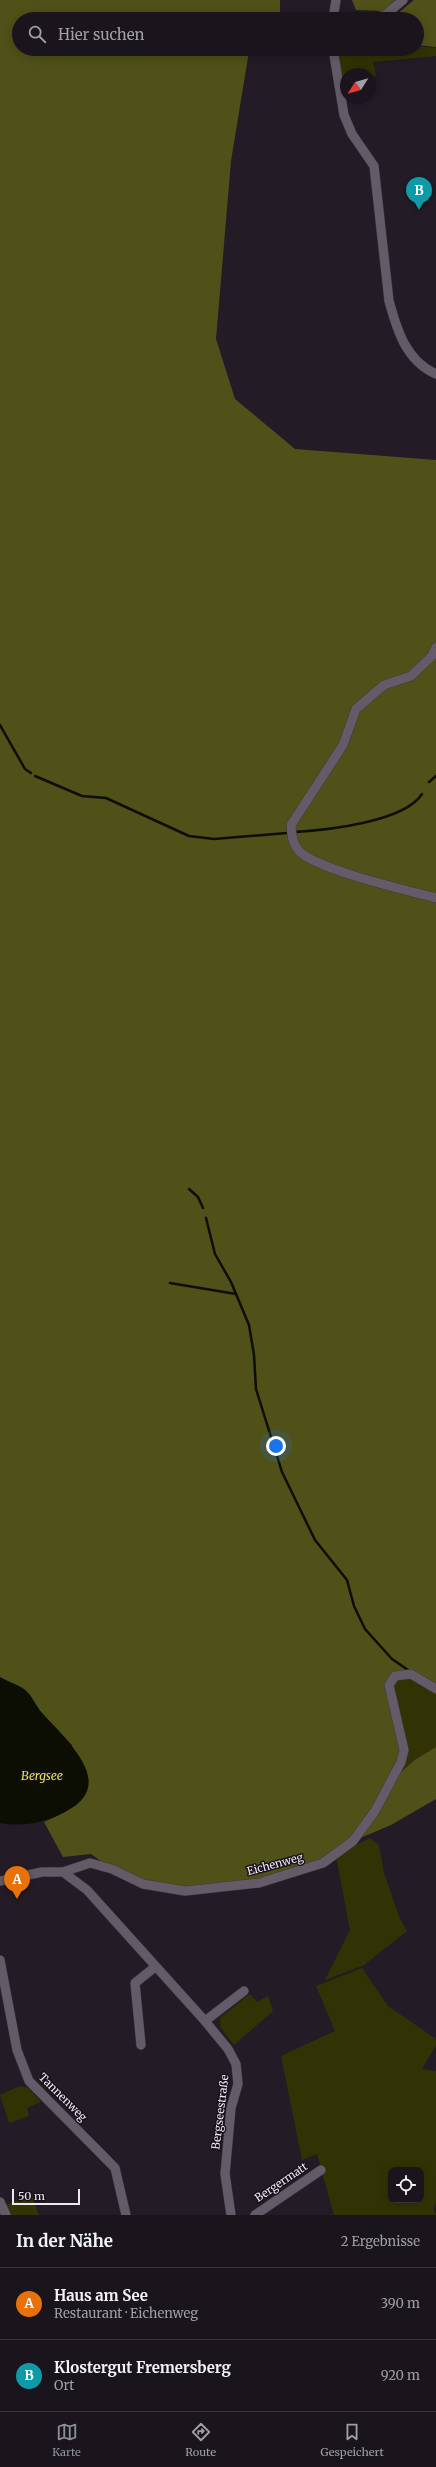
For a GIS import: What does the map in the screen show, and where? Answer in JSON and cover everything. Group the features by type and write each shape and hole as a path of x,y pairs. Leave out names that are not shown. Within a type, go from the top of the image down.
{"street":[{"path":"334,12 336,0"},
{"path":"389,12 403,0"},
{"path":"334,56 344,115 352,134 374,166 389,301 394,319 404,344 412,356 421,365 436,374"},
{"path":"436,647 432,656 411,676 384,685 356,709 343,745 291,825 292,839 299,851 314,861 346,873 436,898"},
{"name":"Eichenweg","path":"0,1881 42,1872 63,1872 90,1863 112,1869 143,1884 185,1891 258,1883 323,1863 353,1841 375,1812 401,1762 404,1750 389,1684 395,1676 414,1676 436,1689"},
{"name":"Bergseestraße","path":"63,1872 87,1890 154,1967 205,2021 228,2050 238,2075 231,2108 225,2174 231,2215"},
{"name":"Tannenweg","path":"0,1960 17,2050 29,2081 115,2168 126,2215"},
{"path":"141,2045 135,1984 154,1967"},
{"path":"205,2021 244,1991"},
{"name":"Bergermatt","path":"255,2215 321,2170"},
{"path":"0,2202 6,2215"}],"shaded area":[{"path":"0,0 280,0 280,12 12,12 12,56 248,56 231,161 216,339 235,399 295,449 436,460 436,1689 411,1674 395,1676 389,1685 404,1750 393,1779 416,1759 436,1747 436,1799 391,1825 353,1841 322,1861 259,1883 185,1891 143,1884 112,1869 91,1854 63,1857 44,1822 59,1815 72,1745 40,1711 24,1689 0,1677"},
{"path":"352,0 395,0 383,11 356,10"},
{"path":"414,0 436,0 436,47 424,46 424,12 399,12"},
{"path":"424,47 436,48 436,56 373,62 374,68 340,68 340,73 336,56 424,56"},
{"path":"411,1674 436,1689 436,1747 416,1759 392,1780 391,1699 395,1676"},
{"path":"370,1838 379,1845 384,1873 400,1919 407,1931 364,1965 325,1980 350,1930 336,1856"},
{"path":"362,1968 388,2006 436,2039 436,2045 422,2069 436,2071 436,2202 433,2209 436,2215 334,2215 317,2154 302,2160 281,2056 335,2031 316,1986"},
{"path":"250,1994 257,2002 268,1996 273,2011 234,2045 220,2027 220,2018"},
{"path":"20,2086 28,2088 41,2102 27,2108 29,2116 9,2123 0,2095"},
{"path":"32,2195 39,2215 10,2215 5,2205"}],"water":[{"name":"Bergsee","path":"0,1677 28,1692 41,1711 75,1750 83,1763 88,1776 88,1789 81,1801 57,1816 33,1823 17,1825 0,1823"}],"waterway":[{"path":"0,725 25,769 31,773"},
{"path":"35,776 82,796 106,798 189,836 214,839 287,833"},
{"path":"429,782 436,776"},
{"path":"295,832 364,823 382,818 413,804 422,794"},
{"path":"189,1189 198,1197 203,1208"},
{"path":"206,1218 215,1254 231,1282 249,1325 254,1355 256,1389 282,1472 315,1540 347,1580 354,1606 365,1629 392,1659 408,1670"},
{"path":"170,1283 236,1294"}],"place":[{"name":"Klostergut Fremersberg","path":"419,210"},
{"name":"Haus am See","path":"17,1899"}]}
